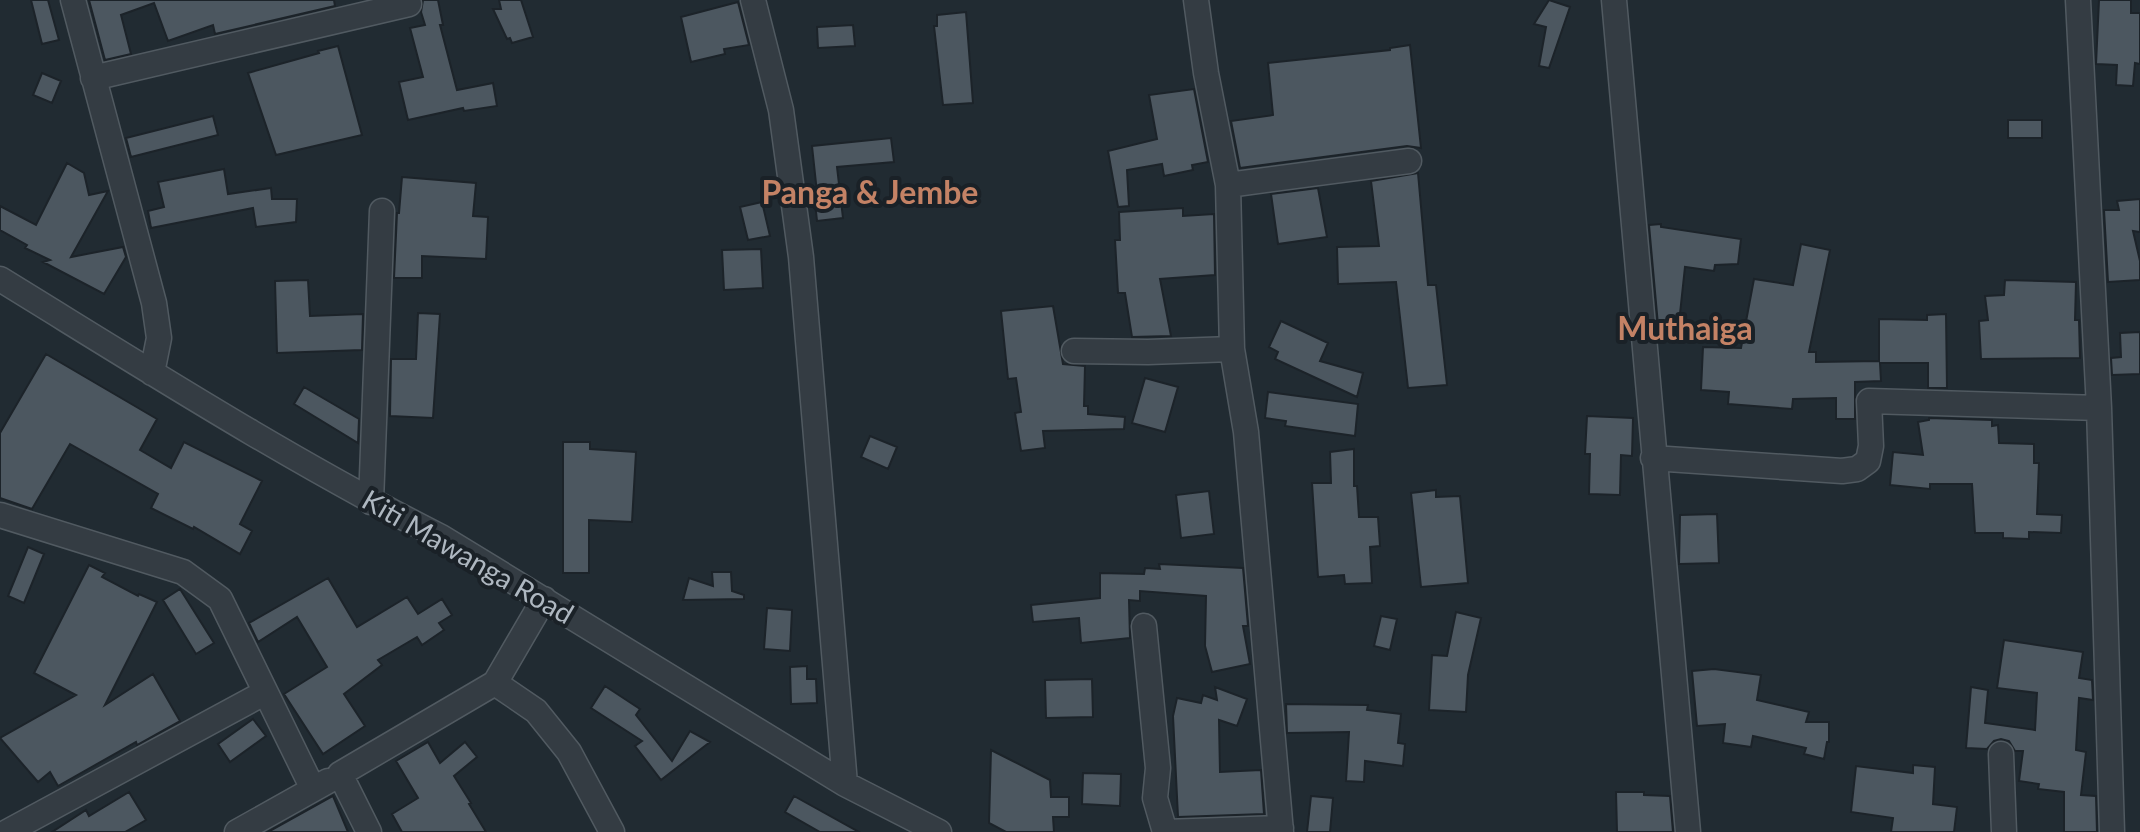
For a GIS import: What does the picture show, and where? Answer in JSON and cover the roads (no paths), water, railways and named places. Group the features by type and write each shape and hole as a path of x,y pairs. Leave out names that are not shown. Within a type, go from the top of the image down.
{"street":[{"path":"73,0 154,303 159,338 152,373"},
{"path":"753,0 781,110 801,257 845,784"},
{"path":"1144,626 1158,768 1155,798 1165,832 1281,830 1246,432 1232,349 1228,185 1206,73 1196,0"},
{"path":"1614,0 1688,832"},
{"path":"2078,0 2099,408 2112,832"},
{"path":"93,78 409,4"},
{"path":"1228,185 1409,161"},
{"path":"371,502 382,211"},
{"name":"Kiti Mawanga Road","path":"0,279 371,502 441,537 845,784 939,832"},
{"path":"1074,351 1232,349"},
{"path":"1653,458 1842,471 1857,469 1868,461 1871,446 1869,401 2099,408"},
{"path":"0,515 183,572 208,588 220,599 313,789"},
{"path":"237,832 495,683 544,599"},
{"path":"495,683 536,711 569,752 612,832"},
{"path":"7,832 264,693"},
{"path":"2001,754 2004,832"},
{"path":"340,774 369,832"}],"district":[{"name":"Panga & Jembe","path":"870,193"},
{"name":"Muthaiga","path":"1685,329"}]}
